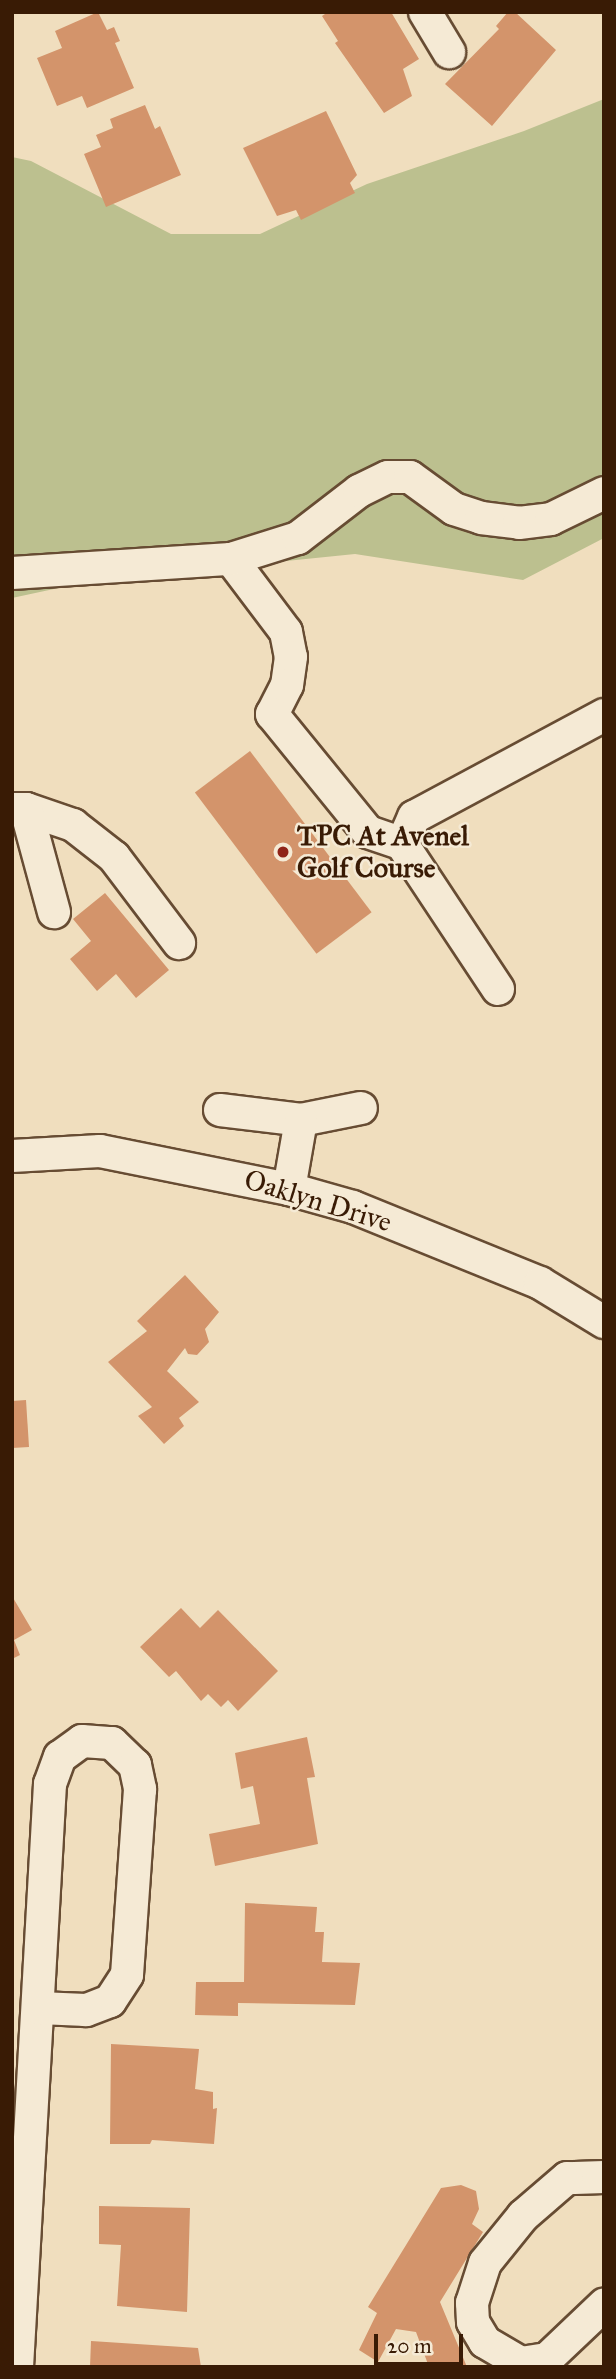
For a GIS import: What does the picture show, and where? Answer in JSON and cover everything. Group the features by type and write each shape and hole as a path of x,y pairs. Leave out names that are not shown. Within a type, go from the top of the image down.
{"street":[{"path":"425,12 449,52"},
{"path":"12,573 231,559 298,538 359,491 388,477 410,477 454,509 519,523 551,519 604,493"},
{"path":"231,559 286,632 291,657 287,685 272,714 368,832 402,844 498,989"},
{"path":"402,844 414,817 604,715"},
{"path":"19,809 54,912"},
{"path":"19,809 73,825 114,857 179,943"},
{"path":"220,1110 301,1120 361,1108"},
{"path":"289,1189 301,1120"},
{"name":"Oaklyn Drive","path":"12,1156 100,1151 289,1189 353,1207 528,1278 604,1322"},
{"path":"17,2367 50,1784 60,1757 82,1741 112,1743 135,1765 140,1789 127,1975 110,2001 86,2010 38,2008"},
{"path":"604,2178 567,2178 523,2216 485,2263 472,2303 473,2322 485,2342 521,2363 547,2359 604,2305"}],"green space":[{"path":"604,99 604,538 523,580 355,554 91,581 12,598 12,157 31,161 171,234 260,234 367,184 524,131"}],"building":[{"path":"98,12 107,30 114,27 120,41 115,43 134,88 87,108 82,96 57,106 37,58 62,48 55,31"},
{"path":"328,12 391,12 419,59 403,69 412,96 384,113 335,43 338,41 322,16"},
{"path":"508,12 515,12 556,50 492,126 445,84 499,29 496,26"},
{"path":"145,105 155,129 160,126 181,175 106,207 84,154 101,147 96,135 113,128 110,119"},
{"path":"326,111 357,175 350,183 355,193 301,220 296,210 277,216 243,148"},
{"name":"TPC At Avenel Golf Course","path":"250,751 372,912 316,954 195,793"},
{"path":"105,893 169,970 136,998 116,974 97,991 70,959 91,941 73,919"},
{"path":"185,1275 219,1312 205,1329 209,1342 197,1355 188,1354 185,1348 167,1371 199,1402 179,1418 184,1426 164,1444 138,1416 152,1407 108,1362 147,1331 137,1321"},
{"path":"26,1400 29,1447 12,1448 12,1401"},
{"path":"12,1596 32,1630 14,1640 20,1655 12,1659"},
{"path":"181,1608 200,1628 218,1610 278,1671 238,1711 228,1700 221,1707 208,1694 201,1701 176,1671 169,1677 140,1647"},
{"path":"307,1737 315,1777 307,1778 318,1844 215,1866 209,1834 260,1824 253,1786 241,1789 235,1753"},
{"path":"245,1903 317,1907 315,1932 324,1932 322,1962 360,1963 355,2005 238,2003 238,2016 195,2015 196,1982 244,1982"},
{"path":"111,2044 199,2049 195,2089 213,2092 213,2109 217,2108 214,2144 152,2140 150,2144 110,2144"},
{"path":"461,2185 476,2191 479,2209 472,2224 483,2232 440,2302 467,2367 429,2367 416,2332 396,2329 378,2362 359,2350 377,2313 368,2307 441,2188"},
{"path":"99,2206 190,2208 187,2312 117,2306 121,2245 99,2244"},
{"path":"91,2341 198,2348 201,2367 90,2367"}],"place":[{"name":"TPC At Avenel Golf Course","path":"283,852"}]}
